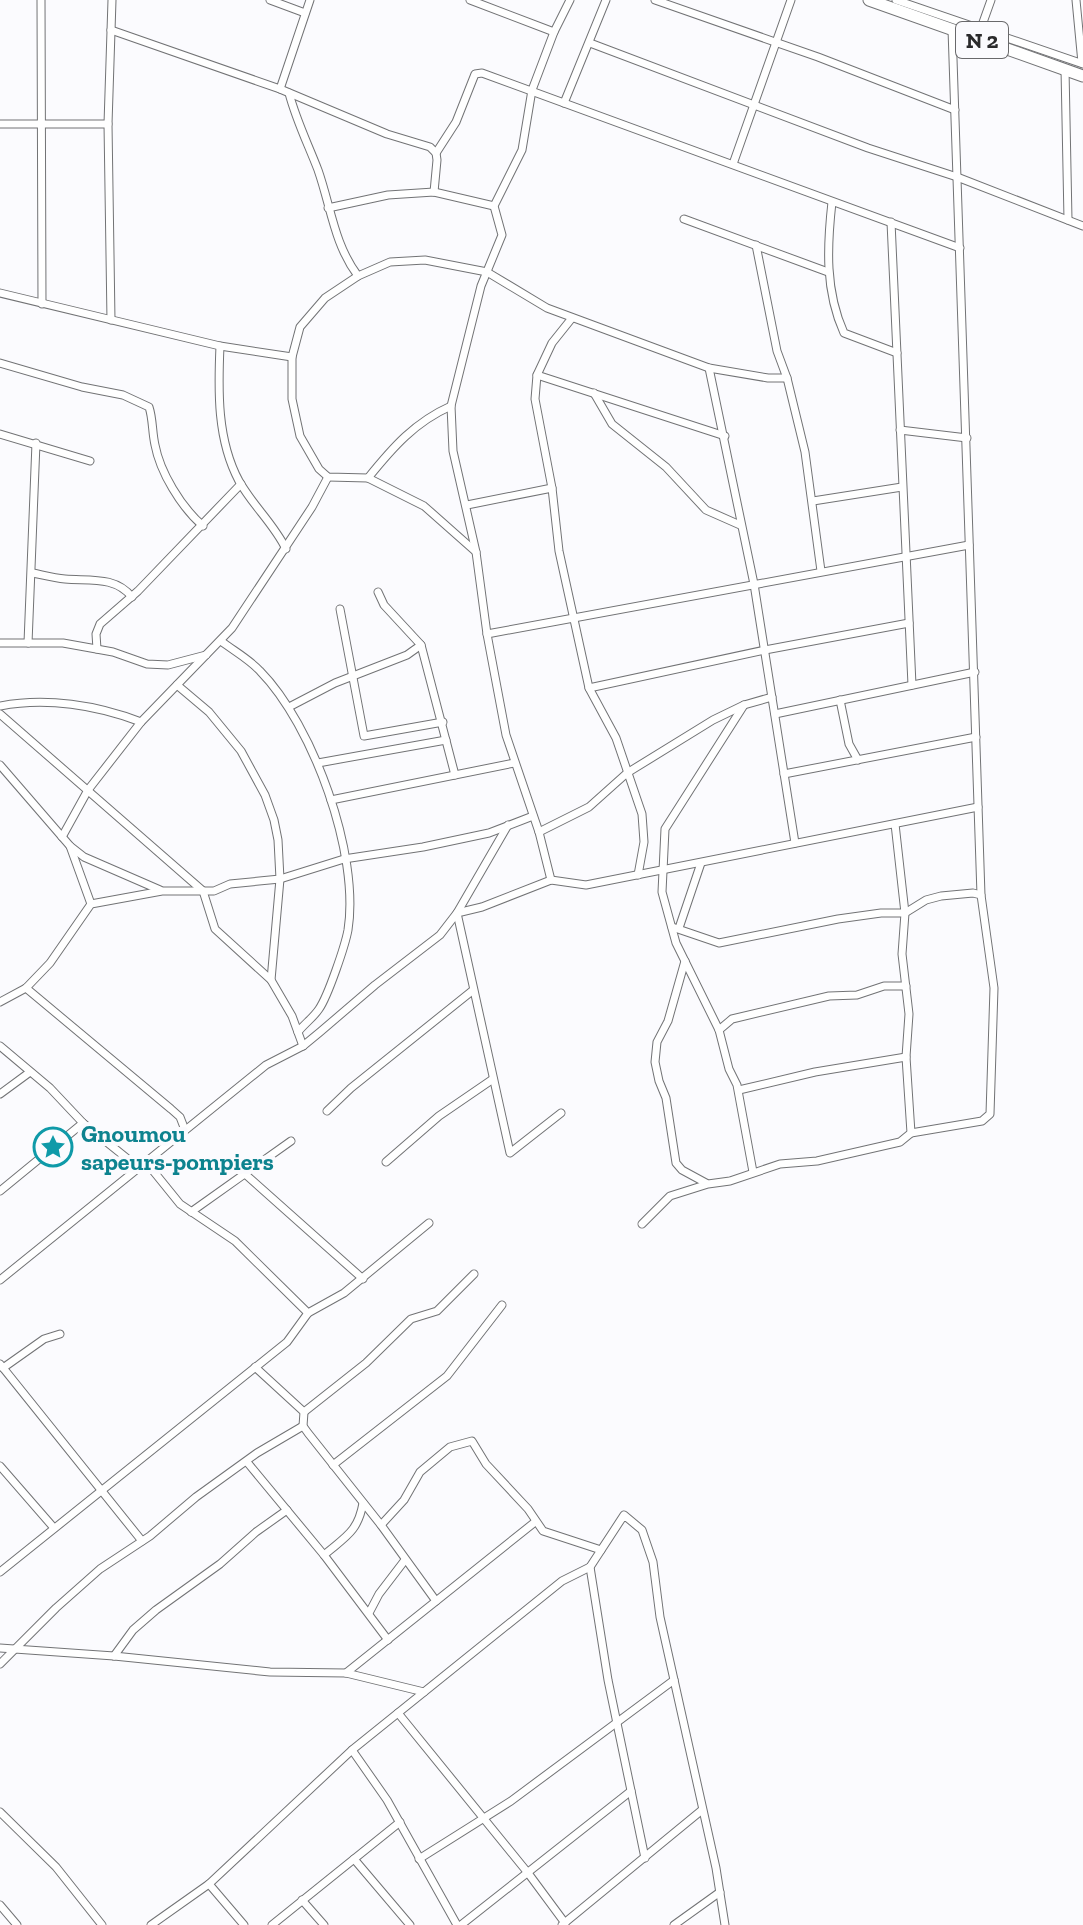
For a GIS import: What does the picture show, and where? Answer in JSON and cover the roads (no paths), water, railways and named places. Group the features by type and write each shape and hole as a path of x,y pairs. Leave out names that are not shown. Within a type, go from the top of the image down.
{"main road":[{"name":"N 2","path":"877,1 1065,69 1083,68"}],"street":[{"path":"41,0 42,304"},
{"path":"111,320 108,124 112,0"},
{"path":"270,0 305,13"},
{"path":"280,89 310,0"},
{"path":"470,0 554,32"},
{"path":"551,880 539,832 514,763 487,634 467,505 453,451 451,406 487,272 502,235 494,206 522,150 532,90 570,0"},
{"path":"564,103 606,0"},
{"path":"655,0 955,110"},
{"path":"733,164 791,0"},
{"path":"896,0 981,28 1083,68 1076,0"},
{"path":"981,28 991,0"},
{"path":"642,1224 670,1196 780,1164 817,1161 900,1142 911,1133 982,1121 990,1114 994,988 981,895 952,29"},
{"path":"111,30 280,89 387,134 430,147 436,153"},
{"path":"590,43 1083,226"},
{"path":"1065,69 1068,220"},
{"path":"434,192 436,153 456,122 478,72 960,248"},
{"path":"289,93 296,120 317,167 343,251 358,276"},
{"path":"0,124 108,124"},
{"path":"328,208 388,195 434,192 494,206"},
{"path":"832,202 828,272 833,305 844,333 897,353"},
{"path":"684,219 828,272"},
{"path":"891,222 912,685"},
{"path":"756,245 777,351 787,378 813,501 821,571"},
{"path":"476,552 424,506 368,478 328,477 319,469 300,436 292,399 292,357 300,327 331,292 358,276 390,262 408,259 487,272 547,308 709,368 768,378 787,378"},
{"path":"0,293 220,346 292,357"},
{"path":"572,318 552,343 537,375 535,399 552,488 559,551 589,688 611,727 642,814 644,842 638,875"},
{"path":"220,346 220,418 224,440 241,484 277,531 286,549"},
{"path":"0,363 82,387 123,395 149,407 155,446 172,488 203,526"},
{"path":"709,368 754,584 795,843"},
{"path":"537,375 725,436"},
{"path":"594,393 612,424 666,467 706,510 740,525"},
{"path":"368,478 395,444 417,424 451,406"},
{"path":"900,430 967,438"},
{"path":"0,434 90,461"},
{"path":"28,643 36,443"},
{"path":"62,837 88,790 141,722 221,641 286,549 328,477"},
{"path":"97,649 96,634 100,624 132,597 241,484"},
{"path":"813,501 902,487"},
{"path":"467,505 552,488"},
{"path":"487,634 969,545"},
{"path":"33,573 67,579 100,580 122,587 132,597"},
{"path":"378,592 384,605 421,645 455,775"},
{"path":"340,609 364,736 443,722"},
{"path":"589,688 909,623"},
{"path":"221,641 259,669 289,707 318,763 331,800 344,859 349,891 349,927 344,949 318,1011 298,1032"},
{"path":"0,643 63,643 97,649 147,664 168,665 208,655"},
{"path":"289,707 407,655 421,645"},
{"path":"775,714 975,672"},
{"path":"177,685 226,731 254,774 274,820 280,879 271,980"},
{"path":"539,832 589,807 627,773 713,720 744,705 772,697"},
{"path":"840,700 849,744 858,760"},
{"path":"0,706 19,702 54,703 113,711 141,722"},
{"path":"744,705 665,829 662,892 685,961 719,1030 729,1069 739,1090 753,1172"},
{"path":"0,714 203,891 215,929 271,980 303,1046"},
{"path":"784,774 976,737"},
{"path":"318,763 446,740"},
{"path":"331,800 514,763"},
{"path":"0,765 70,846 84,857 162,891"},
{"path":"457,913 482,907 551,880 586,885 978,807"},
{"path":"0,1002 26,988 61,950 91,904 162,891 214,891 230,884 280,879 344,859 444,843 533,816"},
{"path":"895,824 905,913 902,954 909,1014 906,1057 911,1133"},
{"path":"0,1280 266,1065 303,1046 440,935 457,913 508,825"},
{"path":"70,846 91,904"},
{"path":"675,927 701,863"},
{"path":"675,927 719,943 838,919 905,913 926,900 941,896 981,895"},
{"path":"457,913 510,1153 561,1113"},
{"path":"685,961 668,1021 657,1042 655,1062 666,1098 676,1163 699,1181 708,1184"},
{"path":"719,1030 732,1019 829,996 857,995 884,986 906,986"},
{"path":"26,988 180,1117 185,1130"},
{"path":"327,1111 369,1073 472,991"},
{"path":"0,1046 83,1123 139,1168"},
{"path":"739,1090 815,1072 906,1057"},
{"path":"0,1094 30,1072"},
{"path":"386,1162 439,1116 493,1079"},
{"path":"0,1191 83,1123"},
{"path":"191,1212 291,1141"},
{"path":"146,1162 172,1196 235,1241 308,1313"},
{"path":"245,1174 363,1279"},
{"path":"0,1572 287,1342 308,1313 363,1279 429,1223"},
{"path":"436,1601 303,1426 304,1412 366,1363 411,1319 437,1311 474,1274"},
{"path":"333,1465 447,1376 502,1305"},
{"path":"60,1334 44,1339 1,1366 142,1541"},
{"path":"255,1367 304,1412"},
{"path":"0,1664 82,1584 268,1445 303,1426"},
{"path":"381,1525 404,1500 420,1472 450,1447 472,1441 486,1464 528,1509 543,1531 601,1550"},
{"path":"247,1462 324,1555 388,1640"},
{"path":"0,1466 54,1528"},
{"path":"324,1555 354,1531 363,1503"},
{"path":"114,1656 133,1630 156,1610 287,1510"},
{"path":"157,1923 209,1884 352,1750 562,1581 590,1567 624,1515 642,1530 653,1562 660,1617 725,1925"},
{"path":"346,1673 535,1522"},
{"path":"369,1613 379,1594 405,1560"},
{"path":"590,1567 617,1723 645,1858"},
{"path":"0,1648 270,1672 346,1673 424,1692"},
{"path":"419,1859 485,1819 674,1680"},
{"path":"398,1713 528,1873 564,1924 702,1810"},
{"path":"352,1750 400,1822 459,1925 631,1791"},
{"path":"0,1812 56,1867 102,1925"},
{"path":"272,1925 400,1822"},
{"path":"354,1859 410,1925"},
{"path":"209,1884 244,1925"},
{"path":"674,1925 720,1892"},
{"path":"302,1900 324,1925"},
{"path":"0,1905 17,1925"}],"place":[{"name":"Gnoumou sapeurs-pompiers","path":"53,1147"}]}
